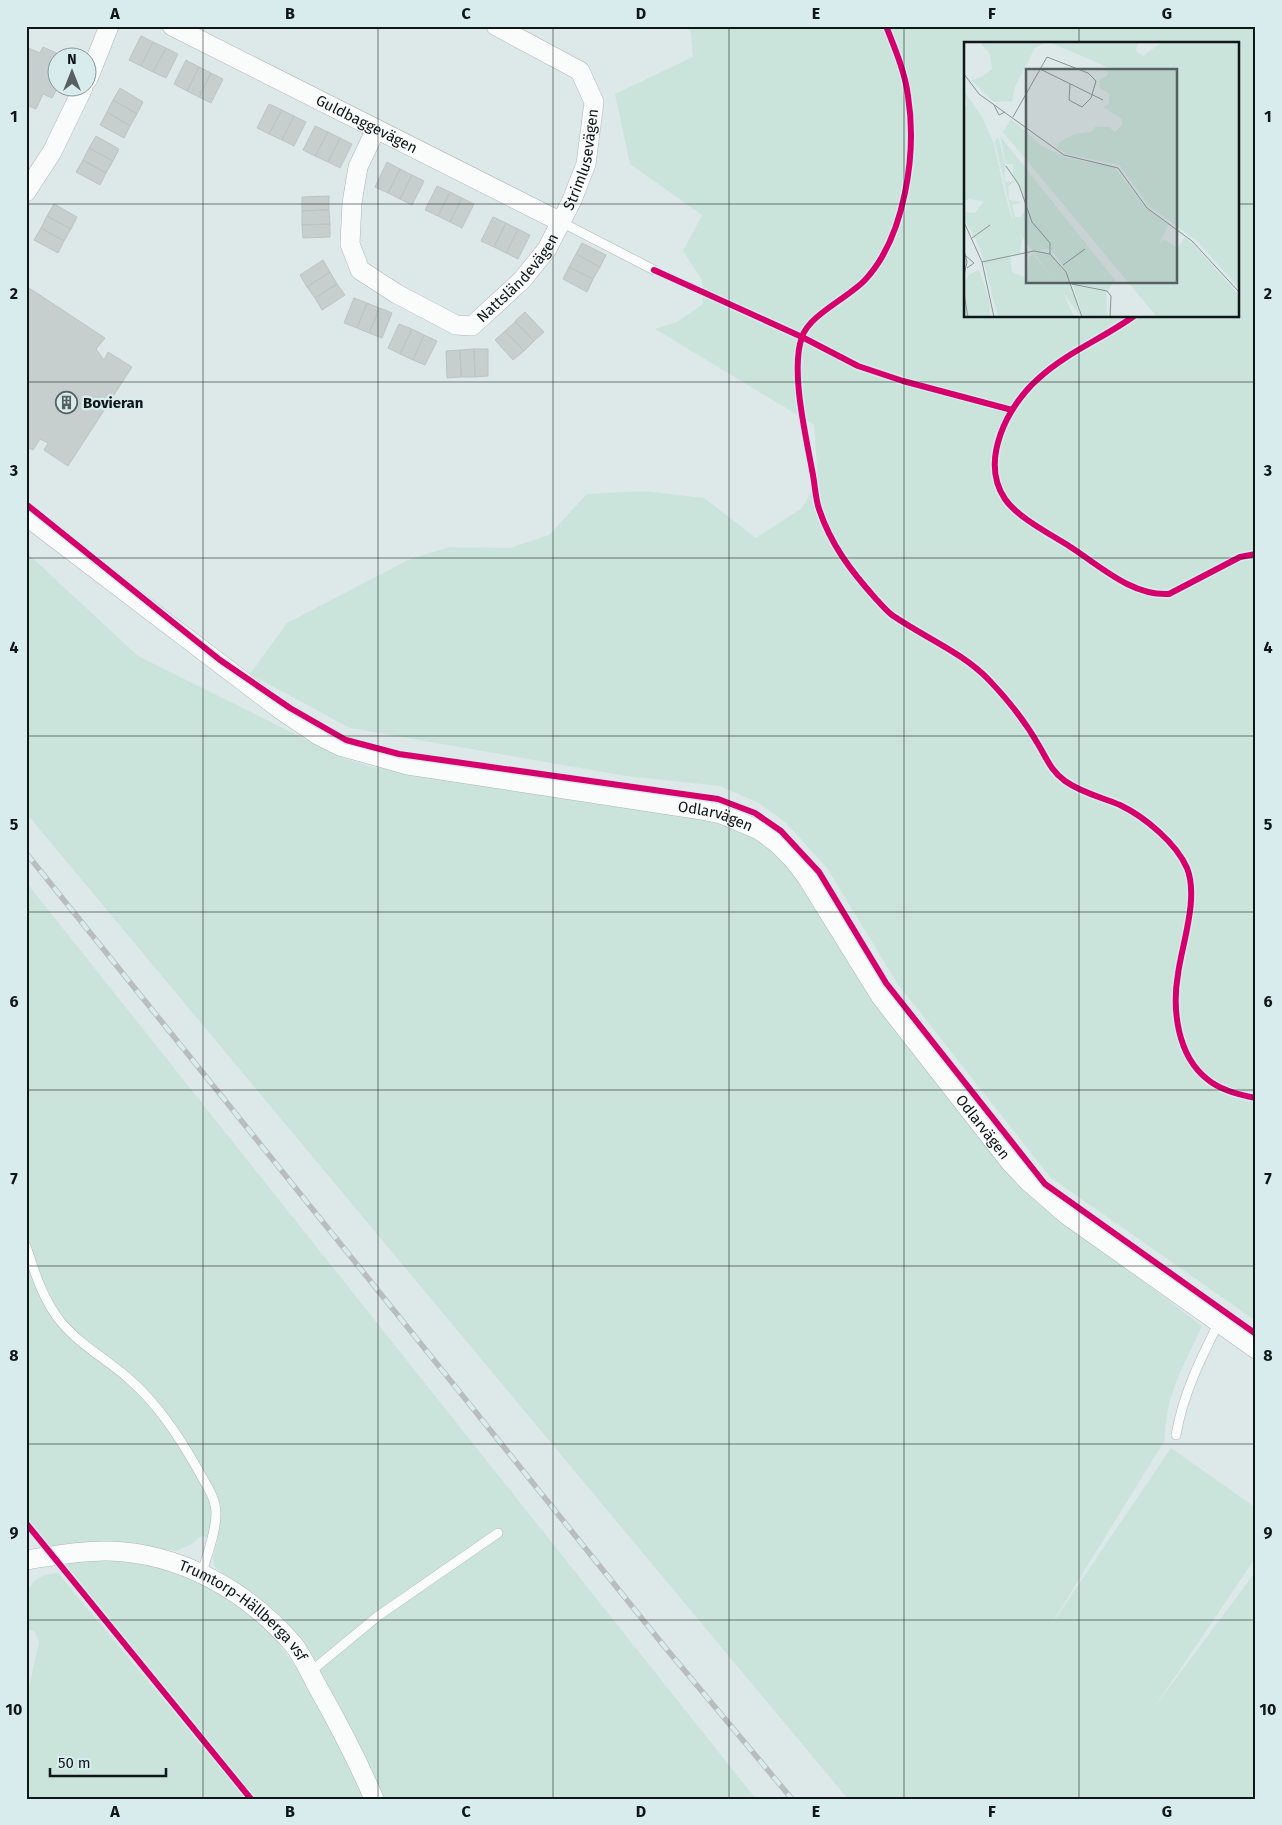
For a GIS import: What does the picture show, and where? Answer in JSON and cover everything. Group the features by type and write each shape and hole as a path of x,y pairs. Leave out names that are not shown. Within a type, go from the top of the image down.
{"street":[{"path":"98,53 109,26"},
{"name":"Guldbaggevägen","path":"172,26 561,222"},
{"name":"Strimlusevägen","path":"496,26 580,71 594,102 586,164 561,222"},
{"path":"26,192 52,152 78,98"},
{"name":"Nattsländevägen","path":"376,129 358,166 352,204 350,244 360,270 397,294 456,325 472,326 522,280 547,249 561,222"},
{"name":"Odlarvägen","path":"26,516 281,710 318,735 340,746 408,765 712,812 759,830 777,843 806,876 881,997 1022,1175 1067,1214 1256,1349"},
{"name":"Trumtorp-Hällberga vsf","path":"26,1560 108,1551 162,1559 202,1573 243,1598 265,1615 294,1646 340,1725 374,1799"}],"lane":[{"path":"561,222 654,270"},
{"path":"26,1246 48,1303 62,1322 129,1379 150,1400 180,1440 206,1486 214,1501 216,1512 215,1524 202,1573"},
{"path":"1176,1435 1179,1414 1198,1365 1219,1322"},
{"path":"310,1672 378,1616 498,1533"}],"green space":[{"path":"690,26 1256,26 1256,1321 1050,1177 897,983 827,868 786,823 759,803 720,786 626,776 350,728 250,674 287,623 410,559 450,547 510,548 549,535 587,494 644,491 704,498 756,538 802,508 818,480 814,425 655,329 677,322 703,304 702,280 683,251 702,215 630,164 615,94 693,57"},
{"path":"26,552 138,656 343,758 373,767 716,818 749,833 777,855 802,885 867,993 1009,1173 1039,1202 1202,1326 1172,1395 1168,1410 1165,1440 1049,1628 1171,1448 1256,1508 1256,1557 1154,1708 1256,1571 1256,1799 848,1799 26,813"},
{"path":"26,882 756,1799 383,1799 368,1766 244,1589 214,1566 213,1557 218,1539 201,1536 192,1544 176,1551 114,1541 48,1547 26,1517"},
{"path":"111,1560 151,1566 193,1577 217,1588 244,1607 288,1655 306,1683 366,1799 256,1799 66,1565 67,1563"},
{"path":"58,1573 246,1799 26,1799 26,1700 39,1642 35,1632 26,1628 26,1599 28,1591 37,1579"}],"building":[{"path":"141,36 153,42 141,66 129,60"},
{"path":"153,42 166,48 153,72 141,66"},
{"path":"26,47 40,53 43,47 48,49 48,96 43,94 36,109 26,105"},
{"path":"166,48 178,54 166,78 153,72"},
{"path":"186,60 199,67 187,91 174,84"},
{"path":"199,67 211,73 199,97 187,91"},
{"path":"211,73 223,79 211,103 199,97"},
{"path":"120,88 143,102 137,114 113,100"},
{"path":"113,100 137,114 130,126 107,112"},
{"path":"269,104 282,110 269,134 257,128"},
{"path":"282,110 294,116 282,140 269,134"},
{"path":"107,112 130,126 124,138 100,125"},
{"path":"294,116 306,122 294,146 282,140"},
{"path":"315,126 328,132 315,156 303,150"},
{"path":"328,132 340,138 328,162 315,156"},
{"path":"96,136 119,149 113,161 89,148"},
{"path":"340,138 352,144 340,168 328,162"},
{"path":"89,148 113,161 106,173 83,160"},
{"path":"83,160 106,173 100,185 76,172"},
{"path":"387,162 400,169 388,193 375,187"},
{"path":"400,169 412,175 400,199 388,193"},
{"path":"412,175 424,181 412,205 400,199"},
{"path":"437,186 450,192 438,216 425,210"},
{"path":"450,192 462,198 450,222 438,216"},
{"path":"329,196 329,210 302,211 302,197"},
{"path":"462,198 474,204 462,228 450,222"},
{"path":"54,204 77,217 71,229 47,216"},
{"path":"329,210 330,224 302,225 302,211"},
{"path":"47,216 71,229 64,241 41,228"},
{"path":"493,217 506,223 494,247 481,241"},
{"path":"506,223 518,229 506,253 494,247"},
{"path":"330,224 330,237 303,238 302,225"},
{"path":"41,228 64,241 58,253 34,240"},
{"path":"518,229 530,235 518,259 506,253"},
{"path":"582,243 606,255 600,267 576,254"},
{"path":"576,254 600,267 593,279 569,267"},
{"path":"323,260 330,272 307,287 300,275"},
{"path":"569,267 593,279 587,292 563,279"},
{"path":"330,272 337,284 315,298 307,287"},
{"path":"337,284 345,295 322,310 315,298"},
{"name":"Bovieran","path":"26,286 105,338 96,349 104,360 108,352 132,367 68,466 44,450 48,443 40,439 33,450 26,447"},
{"path":"354,298 367,303 357,328 344,323"},
{"path":"367,303 379,308 369,333 357,328"},
{"path":"380,308 392,313 382,338 369,333"},
{"path":"525,312 544,332 534,341 515,321"},
{"path":"515,322 534,341 524,351 505,331"},
{"path":"399,324 412,329 400,354 388,348"},
{"path":"412,329 424,335 413,360 400,354"},
{"path":"505,331 524,351 513,360 495,340"},
{"path":"424,335 437,341 425,365 413,360"},
{"path":"474,349 488,349 488,376 475,377"},
{"path":"474,349 475,377 461,377 460,350"},
{"path":"460,350 461,377 447,378 446,351"}],"railway":[{"path":"26,853 664,1646 792,1799"}],"cycle path":[{"path":"886,26 907,87 911,143 909,168 899,218 879,262 858,287 812,321 802,337 799,351 798,385 819,509 836,546 858,578 876,599 892,615 979,670 1022,719 1060,777 1078,789 1130,810 1159,832 1175,849 1187,868 1191,893 1176,988 1177,1016 1183,1044 1197,1069 1212,1083 1230,1092 1256,1098"},
{"path":"654,270 802,337 858,366 903,381 1012,410"},
{"path":"1131,318 1061,360 1039,378 1017,403 1008,418 996,451 995,467 998,484 1005,499 1010,506 1026,519 1116,578 1129,585 1155,593 1169,594 1240,557 1256,554"},
{"path":"26,504 220,660 290,708 346,740 399,754 718,799 755,813 781,831 819,872 886,983 1045,1184 1256,1334"},
{"path":"26,1523 251,1799"}],"place":[{"name":"Bovieran","path":"67,403"}]}
